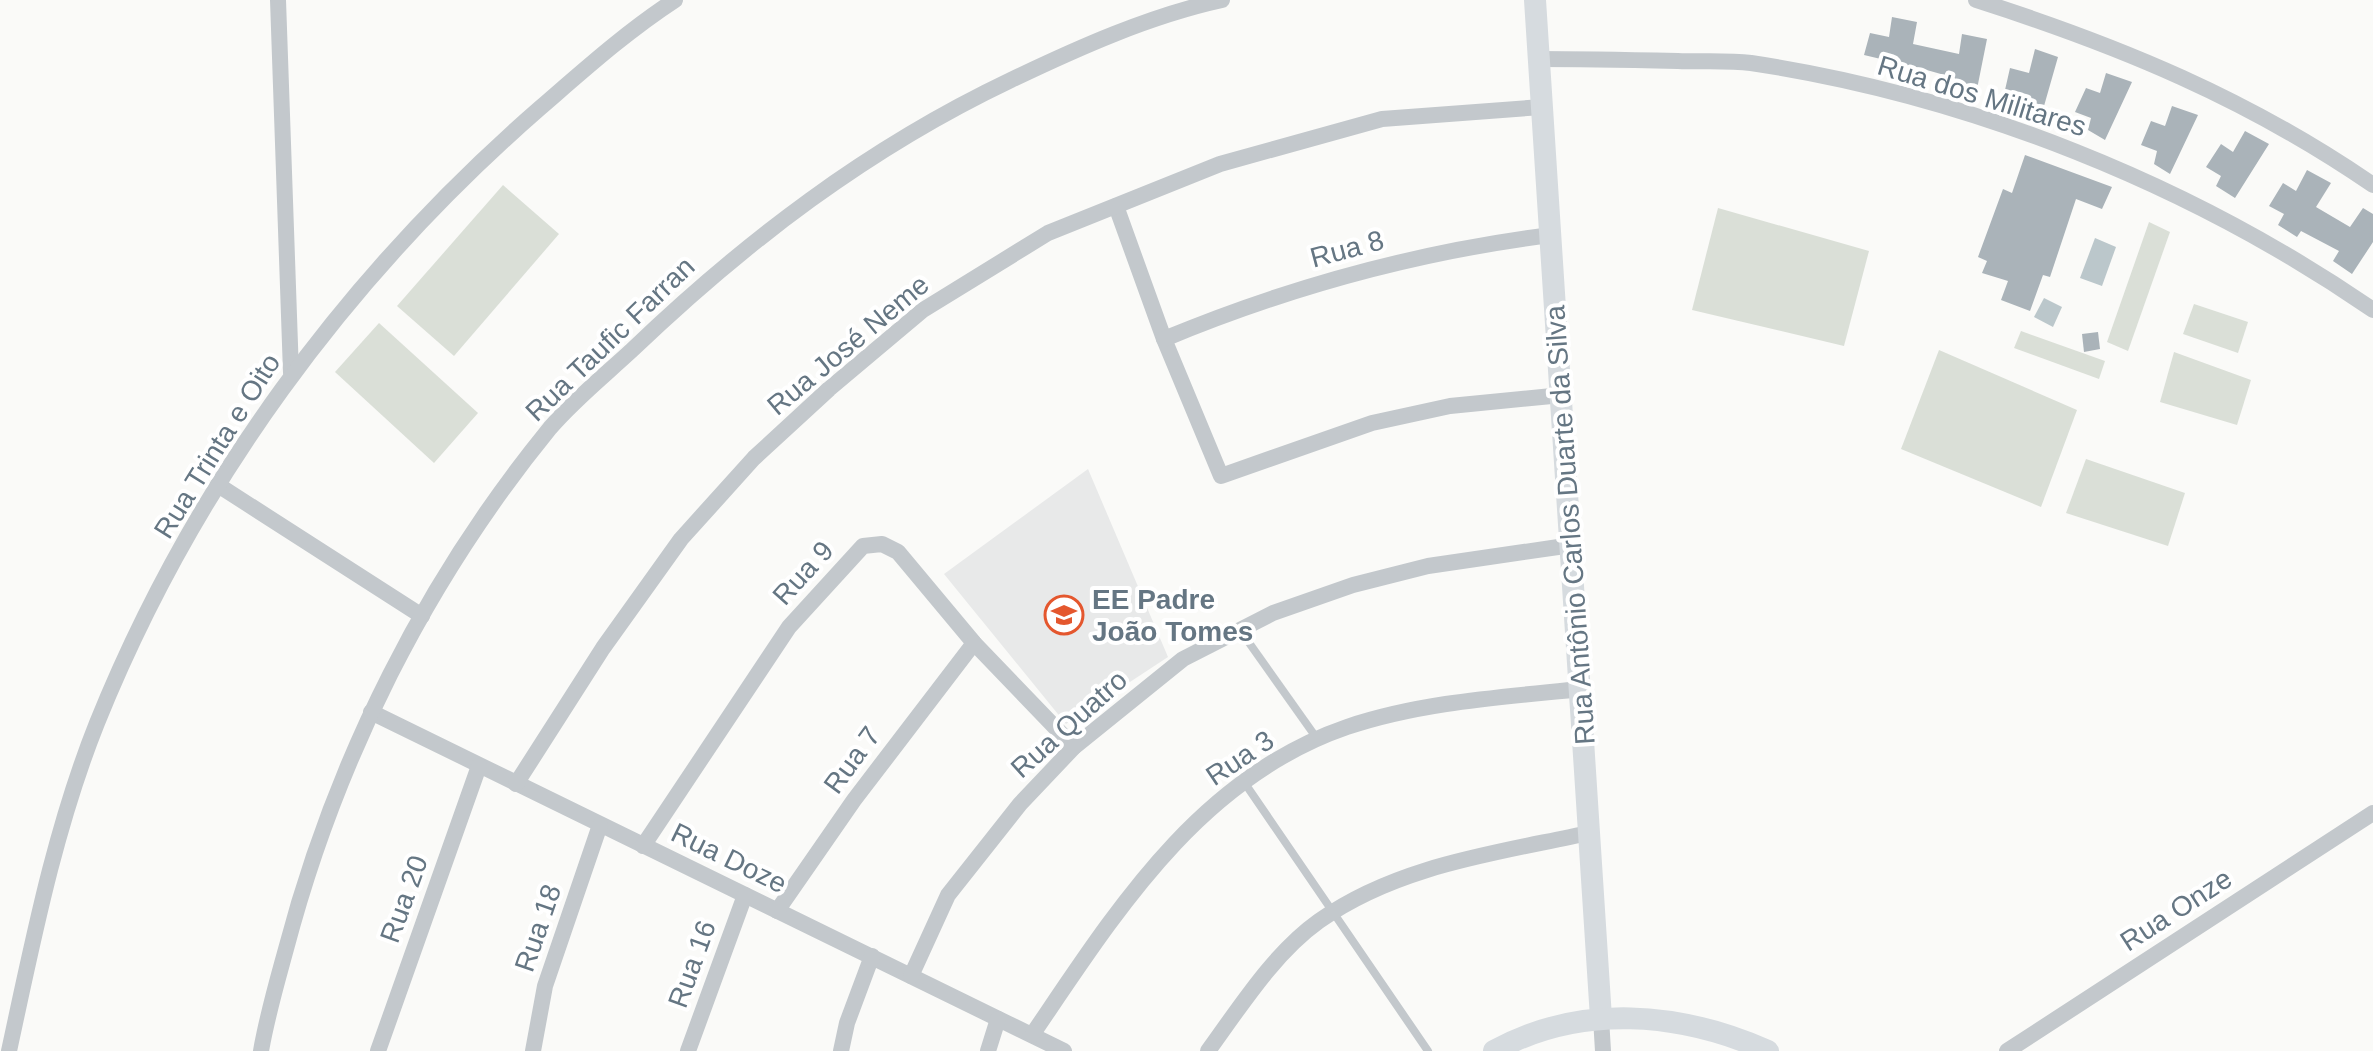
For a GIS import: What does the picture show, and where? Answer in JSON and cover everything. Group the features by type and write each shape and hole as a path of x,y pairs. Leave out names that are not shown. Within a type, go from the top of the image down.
{"street":[{"path":"278,0 291,373"},
{"name":"Rua Trinta e Oito","path":"9,1051 62,823 97,722 198,515 291,373 378,266 489,153 628,31 675,0"},
{"name":"Rua Taufic Farran","path":"261,1051 306,873 371,712 422,616 507,484 553,424 749,244 846,172 939,114 1072,51 1188,7 1222,0"},
{"name":"Rua Antônio Carlos Duarte da Silva","path":"1535,0 1603,1051"},
{"path":"1976,0 2090,37 2240,102 2373,185"},
{"name":"Rua dos Militares","path":"1538,59 1748,63 1898,92 2072,148 2259,241 2327,278 2373,310"},
{"name":"Rua José Neme","path":"516,784 603,648 681,539 754,458 829,389 923,310 1048,233 1220,164 1382,119 1542,107"},
{"path":"1116,206 1164,339 1221,476 1372,423 1450,406 1562,395"},
{"name":"Rua 8","path":"1164,339 1273,296 1458,247 1551,235"},
{"path":"218,485 422,616"},
{"name":"Rua 9","path":"643,846 789,627 863,546 882,544 898,552 974,643 1074,747"},
{"name":"Rua Quatro","path":"911,976 948,895 1020,804 1074,747 1183,659 1273,613 1383,577 1428,566 1572,545"},
{"name":"Rua 7","path":"777,911 854,800 974,643"},
{"name":"Rua 3","path":"1032,1035 1116,912 1173,841 1244,782 1347,727 1465,701 1581,689"},
{"name":"Rua Doze","path":"371,712 1064,1051"},
{"name":"Rua 20","path":"378,1051 479,766"},
{"name":"Rua Onze","path":"2007,1051 2373,813"},
{"name":"Rua 18","path":"533,1051 545,986 600,825"},
{"path":"1208,1051 1272,967 1317,922 1368,891 1429,868 1589,833"},
{"name":"Rua 16","path":"688,1051 745,895"},
{"path":"841,1051 847,1023 872,956"},
{"path":"1494,1051 1523,1035 1601,1018 1663,1018 1724,1032 1768,1051"},
{"path":"988,1051 998,1019"}],"lane":[{"path":"1240,630 1318,741"},
{"path":"1244,782 1428,1051"}],"shaded area":[{"path":"503,185 559,234 454,356 397,306"},
{"path":"1718,208 1869,251 1844,346 1692,310"},
{"path":"2149,222 2170,232 2128,351 2107,342"},
{"path":"2095,238 2116,247 2102,286 2080,278"},
{"path":"2044,298 2062,307 2053,327 2034,317"},
{"path":"2194,304 2248,322 2238,353 2183,334"},
{"path":"379,323 478,413 434,463 335,372"},
{"path":"2021,331 2105,361 2099,379 2014,348"},
{"path":"1939,350 2077,410 2041,507 1901,449"},
{"path":"2174,352 2251,380 2237,425 2160,402"},
{"path":"2086,459 2185,493 2168,546 2066,513"},
{"name":"EE Padre João Tomes","path":"1088,469 1168,657 1066,724 944,574"}],"building":[{"path":"1892,17 1917,22 1913,44 1959,54 1962,34 1987,39 1976,94 1953,88 1955,78 1909,65 1907,77 1883,71 1885,60 1864,55 1870,33 1889,37"},
{"path":"2035,49 2058,57 2042,113 2022,106 2025,96 2005,90 2010,68 2029,73"},
{"path":"2106,73 2132,82 2105,140 2088,130 2091,118 2075,112 2086,88 2100,93"},
{"path":"2172,106 2198,115 2170,174 2154,164 2157,151 2141,145 2151,121 2165,126"},
{"path":"2245,131 2269,144 2235,198 2216,186 2221,176 2206,167 2221,144 2233,152"},
{"path":"2025,155 2112,187 2102,209 2076,199 2050,277 2043,275 2030,311 2001,300 2008,281 1982,273 1987,261 1978,257 2003,189 2012,193"},
{"path":"2307,170 2331,183 2316,207 2350,227 2363,208 2373,214 2373,242 2352,274 2333,261 2339,251 2301,231 2297,237 2278,225 2284,214 2269,206 2283,183 2296,191"},
{"path":"2098,332 2100,349 2084,352 2082,334"}],"place":[{"name":"EE Padre João Tomes","path":"1064,615"}]}
